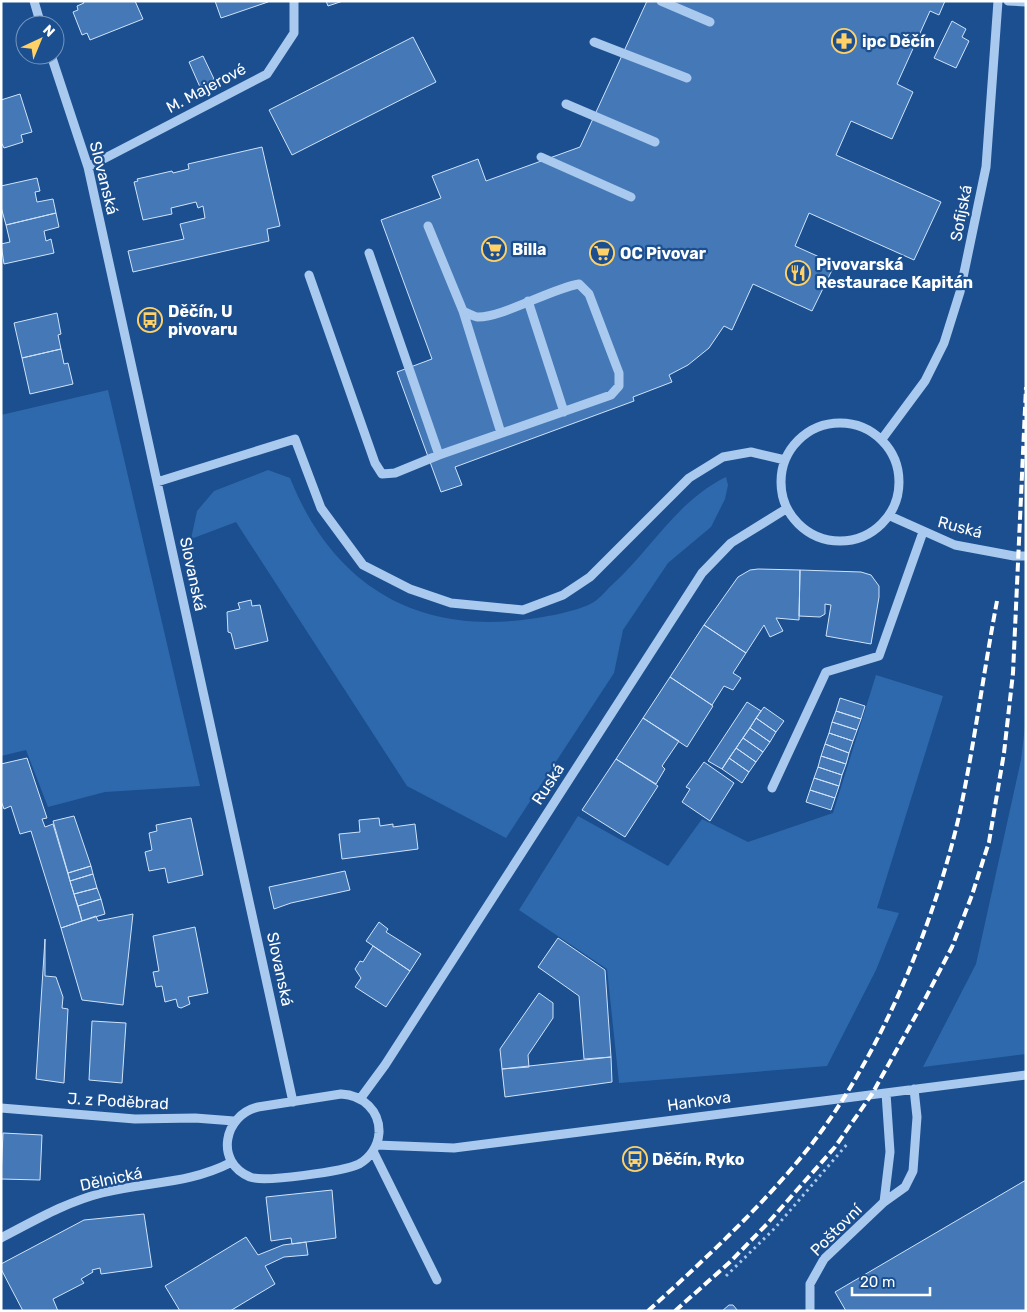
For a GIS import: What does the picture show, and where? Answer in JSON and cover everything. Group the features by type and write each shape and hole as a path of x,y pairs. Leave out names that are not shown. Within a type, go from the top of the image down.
{"street":[{"path":"34,1 38,15"},
{"name":"M. Majerové","path":"88,167 267,74 294,33 294,1"},
{"path":"661,1 710,22"},
{"name":"Sofijská","path":"882,439 925,381 944,343 960,292 986,167 998,1"},
{"path":"1008,1 1026,2"},
{"path":"594,42 687,78"},
{"name":"Slovanská","path":"54,65 88,167 293,1102"},
{"path":"566,104 655,142"},
{"path":"541,157 631,197"},
{"path":"428,226 462,311 501,433"},
{"path":"369,253 439,455"},
{"path":"309,275 374,463 382,474 395,473 439,455 611,395 619,386 619,373 589,294 579,284 564,287 496,313 477,317 462,311"},
{"path":"528,301 564,412"},
{"path":"836,423 852,424 868,430 882,439 892,452 898,468 900,484 897,501 890,516 875,531 863,537 856,540 836,542 816,537 799,525 786,509 781,493 781,476 785,460 793,446 805,434 820,426 836,423"},
{"path":"157,482 295,439 321,508 363,566 410,589 451,603 523,610 563,595 590,576 688,478 723,457 751,452 785,460"},
{"name":"Ruská","path":"360,1099 385,1065 702,573 731,543 786,509"},
{"name":"Ruská","path":"890,516 955,545 1014,556 1026,556"},
{"path":"772,788 826,672 879,656 924,532"},
{"name":"Hankova","path":"375,1148 454,1148 1026,1075"},
{"name":"Poštovní","path":"810,1311 810,1284 824,1259 884,1202 905,1187 913,1171 917,1117 914,1089"},
{"name":"Poštovní","path":"884,1202 890,1152 886,1093"},
{"path":"341,1094 360,1099 370,1108 377,1119 379,1132 375,1148 364,1161 352,1167 269,1179 248,1176 232,1162 226,1142 234,1121 251,1109 341,1094"},
{"name":"J. z Poděbrad","path":"1,1108 135,1119 195,1118 234,1121"},
{"path":"375,1148 437,1280"},
{"name":"Dělnická","path":"1,1238 81,1199 104,1192 200,1176 232,1162"}],"path":[{"path":"726,1276 782,1221 849,1142"}],"shaded area":[{"path":"108,390 200,786 105,792 48,807 26,750 1,756 1,415"},
{"path":"268,470 290,478 307,514 328,545 352,572 380,592 411,608 445,618 482,622 538,618 568,612 592,603 628,569 693,499 726,477 728,485 725,499 711,527 668,563 623,630 614,673 506,838 407,786 236,522 191,539 197,511 214,491"},
{"path":"876,675 943,696 877,908 899,913 876,970 827,1066 619,1083 607,969 519,910 578,816 668,866 702,819 748,842 833,813"},
{"path":"1026,718 1026,1054 923,1067 976,964 1021,760"}],"building":[{"path":"83,1 135,1 143,19 90,40 87,33 82,35 73,12 78,10 77,6 84,3"},
{"path":"215,1 267,1 268,2 221,18"},
{"path":"326,1 343,1 328,6"},
{"name":"OC Pivovar","path":"647,1 945,1 939,15 930,11 897,84 913,92 892,139 851,121 836,155 941,202 914,260 809,213 795,246 835,264 812,311 753,284 732,330 724,326 709,348 688,365 669,375 672,382 633,397 634,401 455,467 462,485 441,492 397,372 432,359 381,220 441,198 432,176 478,159 486,181 580,147"},
{"path":"952,21 966,29 962,37 969,41 956,68 934,58"},
{"path":"413,37 436,82 292,155 269,110"},
{"path":"203,56 214,79 200,87 189,62"},
{"path":"20,94 32,132 21,135 23,142 4,148 1,142 1,100"},
{"path":"262,147 280,226 267,229 269,241 133,272 128,251 184,239 180,224 205,218 203,206 198,208 196,202 171,208 172,214 143,220 134,182 138,181 137,179 189,169 188,164"},
{"path":"37,178 40,191 35,192 37,202 53,199 56,213 6,225 1,207 1,186"},
{"path":"56,213 59,227 44,231 46,241 51,239 54,253 4,264 1,244 10,242 6,225"},
{"path":"57,313 61,334 58,335 61,349 22,358 14,323"},
{"path":"61,349 64,364 68,363 73,384 30,394 22,358"},
{"path":"750,570 800,570 799,620 776,618 783,631 770,637 764,625 746,653 704,625 738,577"},
{"path":"800,570 861,572 871,575 879,586 879,597 871,644 826,636 831,605 825,604 825,614 820,617 799,616"},
{"path":"251,600 252,606 260,605 268,641 235,649 231,633 228,632 227,612 240,609 238,603"},
{"path":"704,625 746,653 733,673 741,678 733,690 724,686 712,705 670,677"},
{"path":"670,677 713,706 687,747 643,718"},
{"path":"840,698 865,706 861,719 836,711"},
{"path":"747,702 761,711 722,769 708,761"},
{"path":"764,707 784,721 776,732 756,718"},
{"path":"836,711 861,719 857,730 832,722"},
{"path":"643,718 679,741 662,766 665,769 656,784 616,759"},
{"path":"756,718 776,732 770,742 750,728"},
{"path":"832,722 857,730 853,741 829,733"},
{"path":"750,728 770,742 763,752 743,738"},
{"path":"829,733 853,741 849,753 825,744"},
{"path":"743,738 763,752 756,762 736,748"},
{"path":"825,744 849,753 846,764 821,756"},
{"path":"736,748 756,762 749,772 729,758"},
{"path":"821,756 846,764 842,775 818,767"},
{"path":"27,758 47,818 42,819 45,827 53,824 82,921 61,928 31,831 20,834 11,806 4,809 1,801 1,764"},
{"path":"729,758 749,772 742,783 722,769"},
{"path":"616,759 658,786 625,837 582,810"},
{"path":"704,762 734,783 710,821 682,802 690,789 686,787"},
{"path":"818,767 842,775 839,786 814,778"},
{"path":"814,778 839,786 835,798 810,790"},
{"path":"810,790 835,798 831,810 806,802"},
{"path":"74,816 91,866 68,873 53,821"},
{"path":"191,818 203,875 168,883 165,868 149,871 145,852 152,850 149,833 157,831 156,825"},
{"path":"379,818 380,826 393,824 393,827 415,824 418,849 342,859 339,834 360,832 359,820"},
{"path":"91,866 93,874 70,881 68,873"},
{"path":"345,871 350,890 291,903 274,909 269,887"},
{"path":"93,874 97,888 74,894 70,881"},
{"path":"97,888 101,899 78,906 74,894"},
{"path":"101,899 105,914 82,921 78,906"},
{"path":"133,914 123,1005 82,1000 61,928 96,916 98,921"},
{"path":"379,922 388,929 386,932 421,954 410,971 366,941"},
{"path":"195,927 208,993 188,997 190,1004 181,1008 178,1007 176,999 165,1002 162,986 156,987 153,972 159,971 153,936"},
{"path":"558,938 605,970 611,1057 584,1059 579,996 538,967"},
{"path":"45,939 45,976 56,977 63,997 62,1008 68,1009 64,1083 36,1079"},
{"path":"373,946 410,971 386,1007 355,987 361,978 355,969 360,961 363,962"},
{"path":"539,993 553,1003 553,1018 528,1055 529,1067 502,1069 500,1049"},
{"path":"92,1021 126,1023 122,1083 89,1080"},
{"path":"611,1057 612,1082 505,1097 502,1069"},
{"path":"3,1133 42,1135 40,1180 1,1179"},
{"path":"1026,1180 1026,1311 846,1311 835,1292"},
{"path":"332,1190 336,1238 292,1244 291,1238 271,1241 266,1197"},
{"path":"144,1214 152,1267 101,1274 100,1268 92,1270 93,1272 81,1279 84,1283 53,1299 58,1311 23,1311 1,1269 1,1264 84,1220"},
{"path":"246,1237 258,1255 283,1245 306,1242 308,1255 284,1257 265,1266 275,1284 230,1311 180,1311 165,1286"},
{"path":"729,1305 733,1305 738,1311 722,1311"}],"railway":[{"path":"675,1311 730,1262 767,1224 835,1147 872,1094 925,999 952,947 972,895 989,842 1004,753 1013,673 1026,387"},
{"path":"648,1311 733,1231 793,1168 837,1109 861,1070 883,1028 921,939 951,850 966,781 997,601"}],"place":[{"name":"ipc Děčín","path":"844,41"},
{"name":"Billa","path":"494,249"},
{"name":"OC Pivovar","path":"602,253"},
{"name":"Pivovarská Restaurace Kapitán","path":"798,273"},
{"name":"Děčín, U pivovaru","path":"150,320"},
{"name":"Děčín, Ryko","path":"635,1159"}]}
